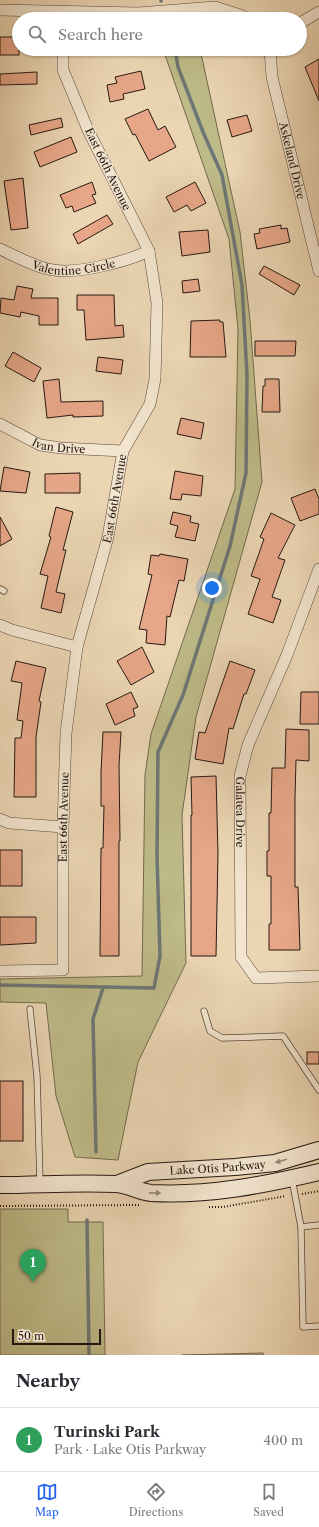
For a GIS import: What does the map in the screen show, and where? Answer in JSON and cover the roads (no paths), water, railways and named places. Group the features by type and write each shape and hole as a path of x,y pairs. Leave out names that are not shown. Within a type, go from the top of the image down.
{"main road":[{"name":"Lake Otis Parkway","path":"117,1184 148,1172 275,1163 319,1150"},
{"path":"183,1193 192,1185 234,1180 244,1172 248,1166"},
{"name":"Lake Otis Parkway","path":"0,1185 117,1184 149,1193 183,1193 238,1189 292,1179 319,1172"}],"street":[{"path":"151,12 215,7 231,12"},
{"path":"0,10 25,12"},
{"path":"307,19 319,12"},
{"name":"East 66th Avenue","path":"0,971 63,970 63,827 66,733 77,647 108,537 123,451 150,404 155,379 157,303 149,251 88,130 63,70 63,56"},
{"name":"Askeland Drive","path":"270,56 272,77 319,271"},
{"name":"Valentine Circle","path":"0,249 20,259 49,270 78,270 130,259 149,251"},
{"name":"Ivan Drive","path":"0,424 40,445 61,448 123,451"},
{"name":"Galatea Drive","path":"319,569 287,656 248,745 240,776 241,957 256,978 319,976"},
{"path":"0,625 12,630 77,647"},
{"path":"0,819 9,823 63,827"}],"lane":[{"path":"30,1009 37,1076 40,1185"},
{"path":"204,1011 210,1031 222,1038 283,1036 319,1090"},
{"path":"292,1179 301,1227 303,1327 319,1326"},
{"path":"301,1227 319,1225"}],"waterway":[{"path":"0,985 154,988 160,956 157,856 158,752 183,695 230,546 246,473 247,375 242,285 222,175 203,132 178,67 176,56"},
{"path":"96,1152 93,1019 103,988"},
{"path":"87,1220 89,1355"}],"place":[{"name":"Turinski Park","path":"33,1282"}]}
